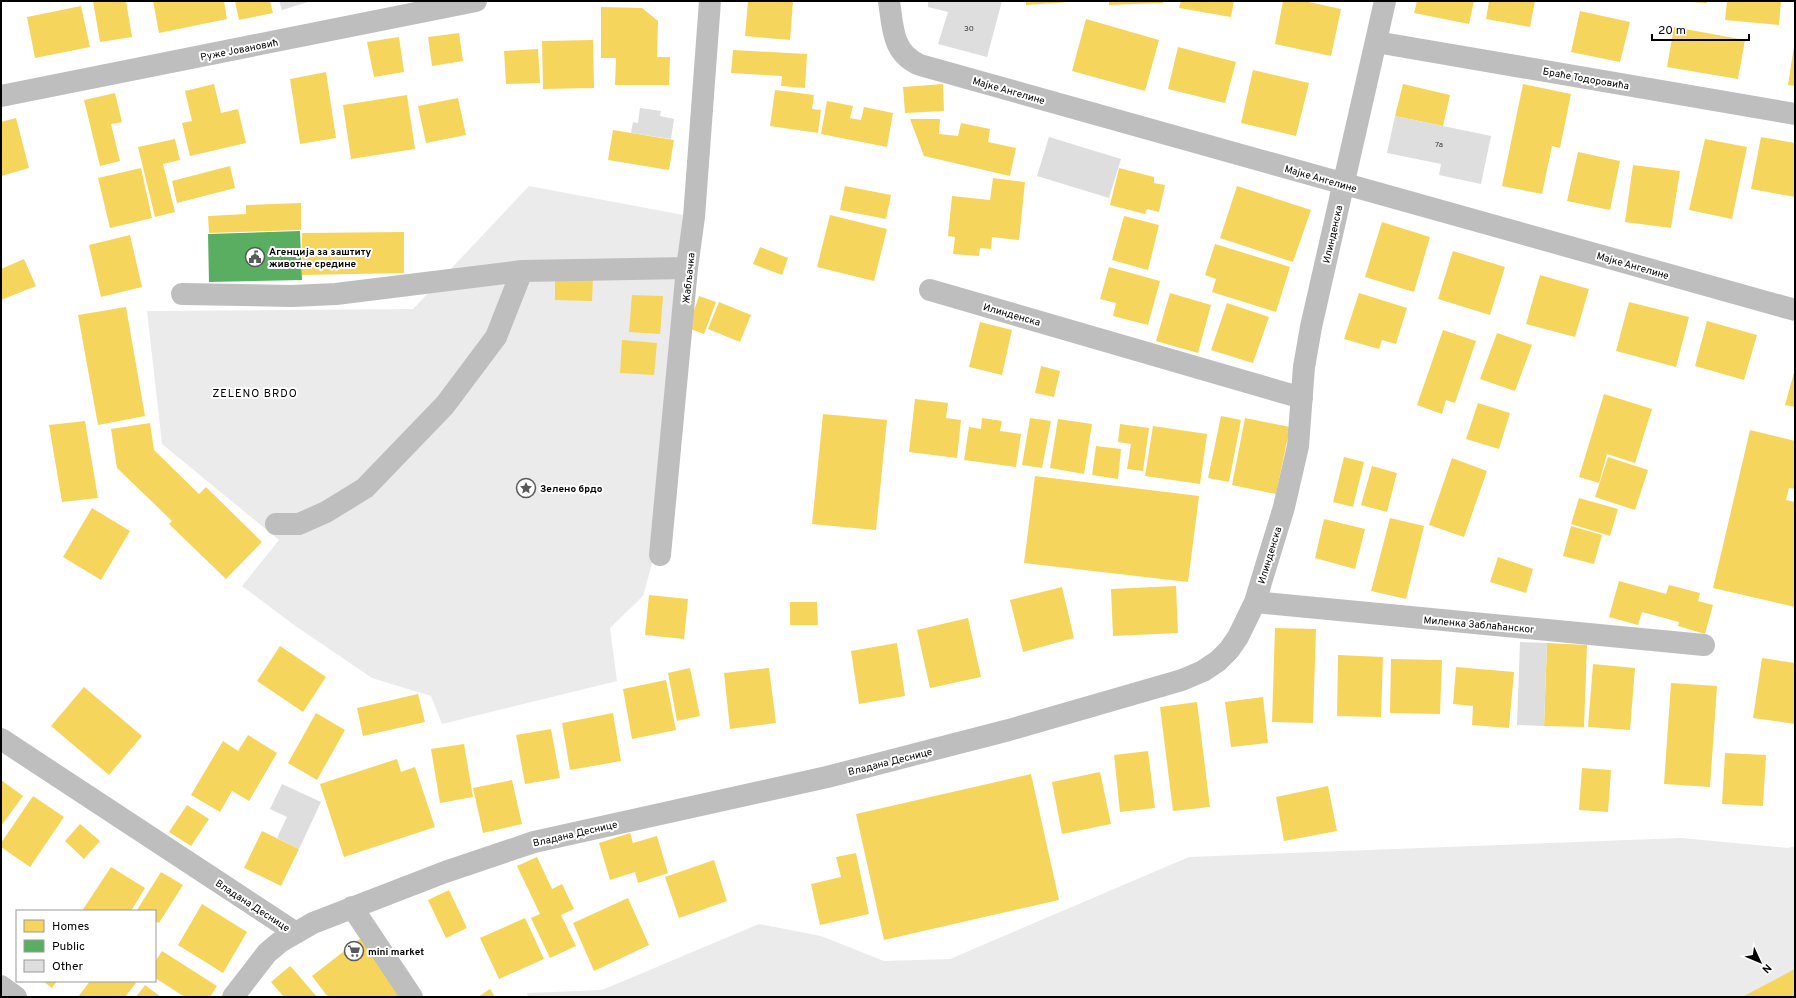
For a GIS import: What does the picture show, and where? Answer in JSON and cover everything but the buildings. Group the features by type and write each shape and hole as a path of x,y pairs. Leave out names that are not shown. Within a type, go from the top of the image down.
{"street":[{"name":"Руже Јовановић","path":"1,96 476,1"},
{"name":"Жабљачка","path":"660,555 686,295 687,268 694,217 710,1"},
{"name":"Мајке Ангелине","path":"889,1 894,33 898,46 904,54 920,65 1343,185 1795,310"},
{"name":"Илинденска","path":"1203,671 1218,661 1229,650 1238,637 1255,602 1284,507 1298,446 1304,367 1311,327 1385,1"},
{"name":"Браће Тодоровића","path":"1376,42 1795,114"},
{"path":"182,294 292,296 336,294 522,271 687,268"},
{"path":"276,524 299,524 326,512 365,488 445,406 496,338 522,271"},
{"name":"Илинденска","path":"930,290 1302,398"},
{"name":"Миленка Заблаћанског","path":"1255,602 1704,645"},
{"name":"Владана Деснице","path":"1,739 296,933 313,923 352,907 445,872 534,842 827,777 1009,730 1175,682 1203,671"},
{"path":"352,907 412,997"},
{"path":"233,997 267,954 296,933"},
{"path":"1,986 16,997"}],"shaded area":[{"path":"529,186 694,217 663,524 643,596 610,628 617,681 442,724 431,696 372,678 294,625 242,586 279,540 162,444 147,311 413,309"},
{"path":"1681,838 1788,848 1795,846 1795,997 528,997 527,993 602,990 759,924 821,936 884,961 950,959 1189,857"}],"place":[{"name":"Агенција за заштиту животне средине","path":"255,257"},
{"name":"Зелено брдо","path":"526,488"},
{"name":"mini market","path":"354,951"}],"district":[{"name":"ZELENO BRDO","path":"255,393"}]}
